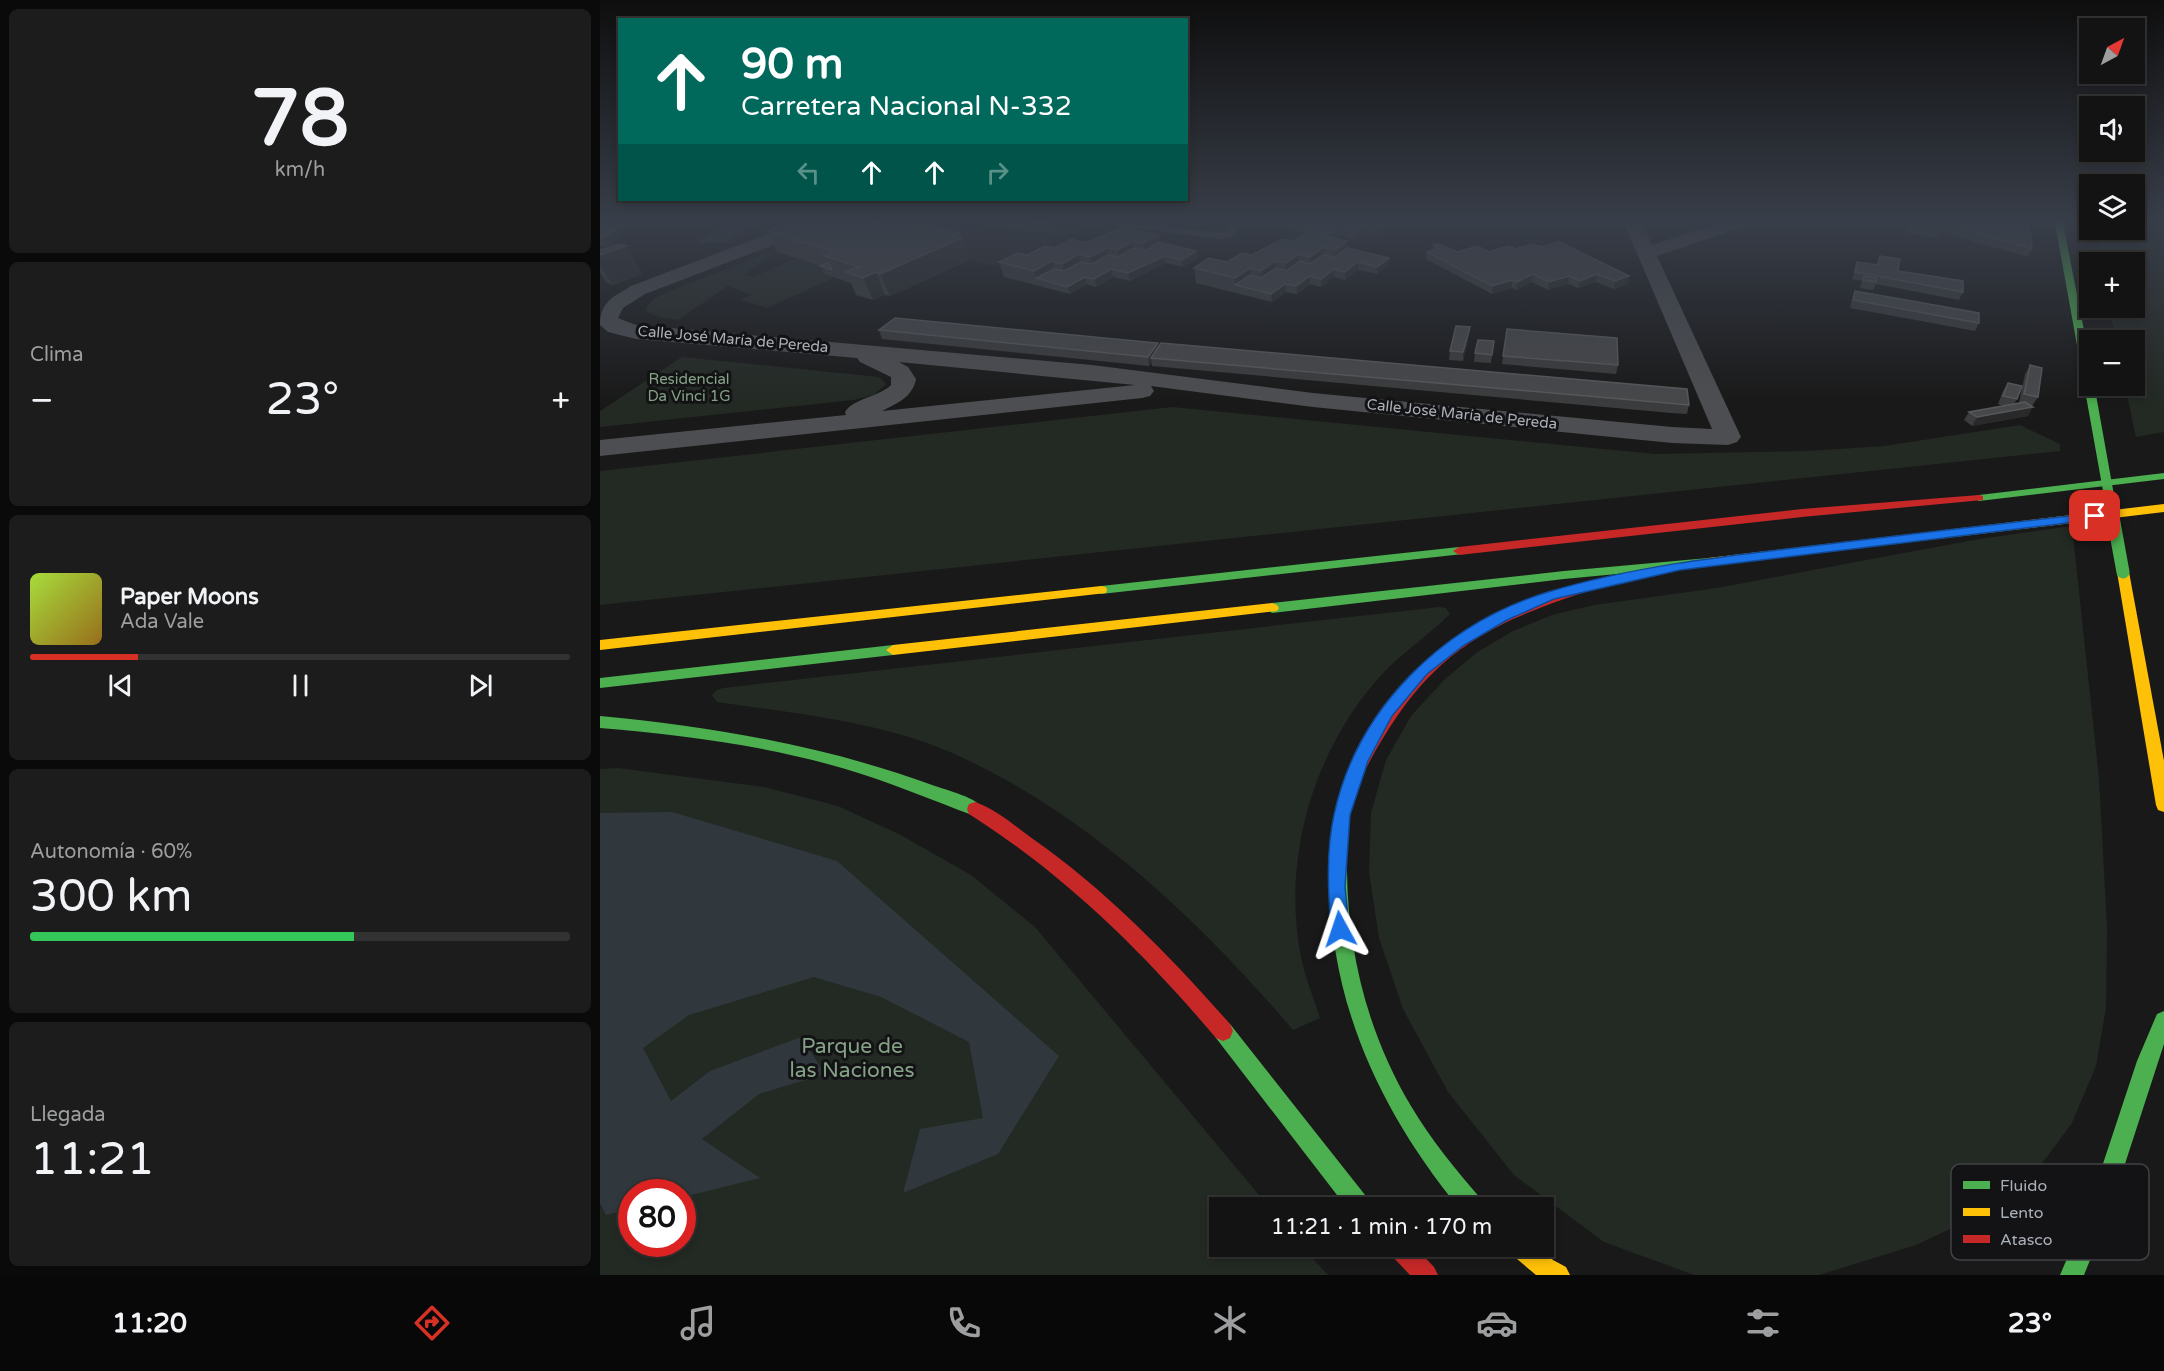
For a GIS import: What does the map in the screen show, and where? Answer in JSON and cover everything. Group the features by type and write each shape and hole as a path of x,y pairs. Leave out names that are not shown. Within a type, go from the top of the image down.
{"main road":[{"path":"2070,282 2164,805"},
{"path":"2090,469 2122,463"},
{"path":"1802,513 2043,476"},
{"path":"600,645 1802,513 1985,498 2164,476"},
{"path":"600,683 1564,575 1680,566 2164,508"},
{"path":"1465,1197 1429,1153 1393,1092 1363,1026 1341,950 1337,887 1342,815 1360,760 1387,712 1422,670 1459,642 1502,616 1551,596 1680,566"},
{"path":"600,722 676,728 795,747 887,772 973,808 1044,855 1100,901 1151,952 1253,1066 1353,1197"},
{"path":"2114,1164 2147,1061 2164,1021"},
{"path":"1409,1257 1426,1275"},
{"path":"1532,1257 1558,1275"},
{"path":"2072,1275 2078,1260"}],"street":[{"name":"Calle José María de Pereda","path":"654,282 623,297 614,304 607,320 616,327 636,332 975,360 1313,400 1626,430 1728,437 1661,282"},
{"name":"Calle José María de Pereda","path":"819,425 884,401 897,394 906,381 905,376 889,365 844,349"},
{"name":"Calle José María de Pereda","path":"874,351 934,368 973,385 999,406"},
{"name":"Calle José María de Pereda","path":"975,360 1001,374 1014,386 1017,393 1015,399 999,406"},
{"name":"Calle José María de Pereda","path":"600,448 1197,385"}],"shaded area":[{"path":"848,282 920,282 890,296 885,295 873,300 856,295 868,289"},
{"path":"672,812 837,861 1059,1056 998,1154 903,1193 920,1129 983,1118 969,1042 881,997 814,977 689,1015 643,1048 671,1101 710,1071 801,1037 825,1074 759,1094 702,1139 760,1178 696,1194 696,1179 618,1179 618,1212 606,1215 600,1203 600,813"}],"green space":[{"path":"692,282 824,282 767,308 740,300 751,295 728,286 678,320 659,317 647,312 646,308 655,298"},
{"path":"2145,282 2164,282 2164,432 2136,437 2127,396 2145,396 2145,330 2114,330 2111,318 2145,318"},
{"name":"Residencial Da Vinci 1G","path":"682,357 879,377 886,384 874,395 854,400 600,427 600,411"},
{"path":"1172,407 1655,454 1808,451 1884,446 2020,425 2060,444 2060,451 600,605 600,471"},
{"path":"2072,526 2099,778 2107,927 2106,1008 2096,1066 2072,1123 2042,1164 1951,1164 1951,1229 1916,1245 1819,1275 1694,1275 1604,1242 1554,1205 1554,1197 1544,1197 1514,1175 1448,1092 1403,1009 1379,938 1369,872 1371,813 1386,760 1411,716 1444,680 1476,653 1513,631 1552,615 1594,605 1717,588 1979,539"},
{"path":"1446,608 1450,614 1376,681 1354,710 1319,776 1307,811 1300,847 1296,884 1296,921 1301,957 1320,1018 1293,1030 1221,950 1141,876 1099,841 1055,810 1009,782 961,757 903,735 810,715 717,702 712,695 723,688"},
{"name":"Parque de las Naciones","path":"618,768 764,787 838,806 899,834 971,875 1035,927 1261,1197 1209,1197 1209,1257 1311,1257 1328,1275 600,1275 600,769"}],"building":[{"path":"1052,282 1075,282 1067,287"},
{"path":"1239,282 1301,282 1296,286 1285,284 1271,294 1235,285"},
{"path":"1485,282 1504,282 1492,286"},
{"path":"1912,282 1963,282 1963,292"},
{"path":"1855,291 1979,313 1979,323 1853,300"},
{"path":"895,318 1158,343 1148,357 879,330"},
{"path":"1456,326 1470,327 1463,352 1450,351"},
{"path":"1507,329 1617,338 1618,365 1503,356"},
{"path":"1478,340 1494,341 1492,355 1475,353"},
{"path":"1161,343 1687,389 1689,405 1151,358"},
{"path":"2030,365 2042,368 2038,397 2024,394"},
{"path":"2008,383 2022,386 2017,399 2003,396"},
{"path":"2025,402 2033,407 1977,417 1969,412"}],"traffic: fast":[{"path":"2070,282 2079,330"},
{"path":"2091,396 2123,572"},
{"path":"1979,498 2164,476"},
{"path":"1101,590 1459,551"},
{"path":"1272,608 1564,575 1708,562"},
{"path":"600,683 893,650"},
{"path":"600,722 682,730 802,751 881,773 975,809"},
{"path":"1358,769 1343,811 1340,834 1339,900 1348,974 1370,1045 1385,1079 1423,1144 1465,1197"},
{"path":"2114,1164 2147,1061 2164,1021"},
{"path":"1223,1031 1352,1197"},
{"path":"2072,1275 2078,1260"}],"traffic: slow":[{"path":"1708,562 2164,508"},
{"path":"2123,572 2164,805"},
{"path":"600,645 1101,590"},
{"path":"893,650 1272,608"},
{"path":"1532,1257 1558,1275"}],"traffic: jam":[{"path":"1459,551 1802,513 1979,498"},
{"path":"1358,769 1378,732 1399,701 1422,674 1446,652 1505,616 1580,589"},
{"path":"975,809 1010,831 1077,882 1139,939 1223,1031"},
{"path":"1409,1257 1426,1275"}],"route":[{"path":"1340,929 1337,887 1342,815 1360,760 1387,712 1422,670 1459,642 1502,616 1551,596 1680,566 2095,516"}]}
